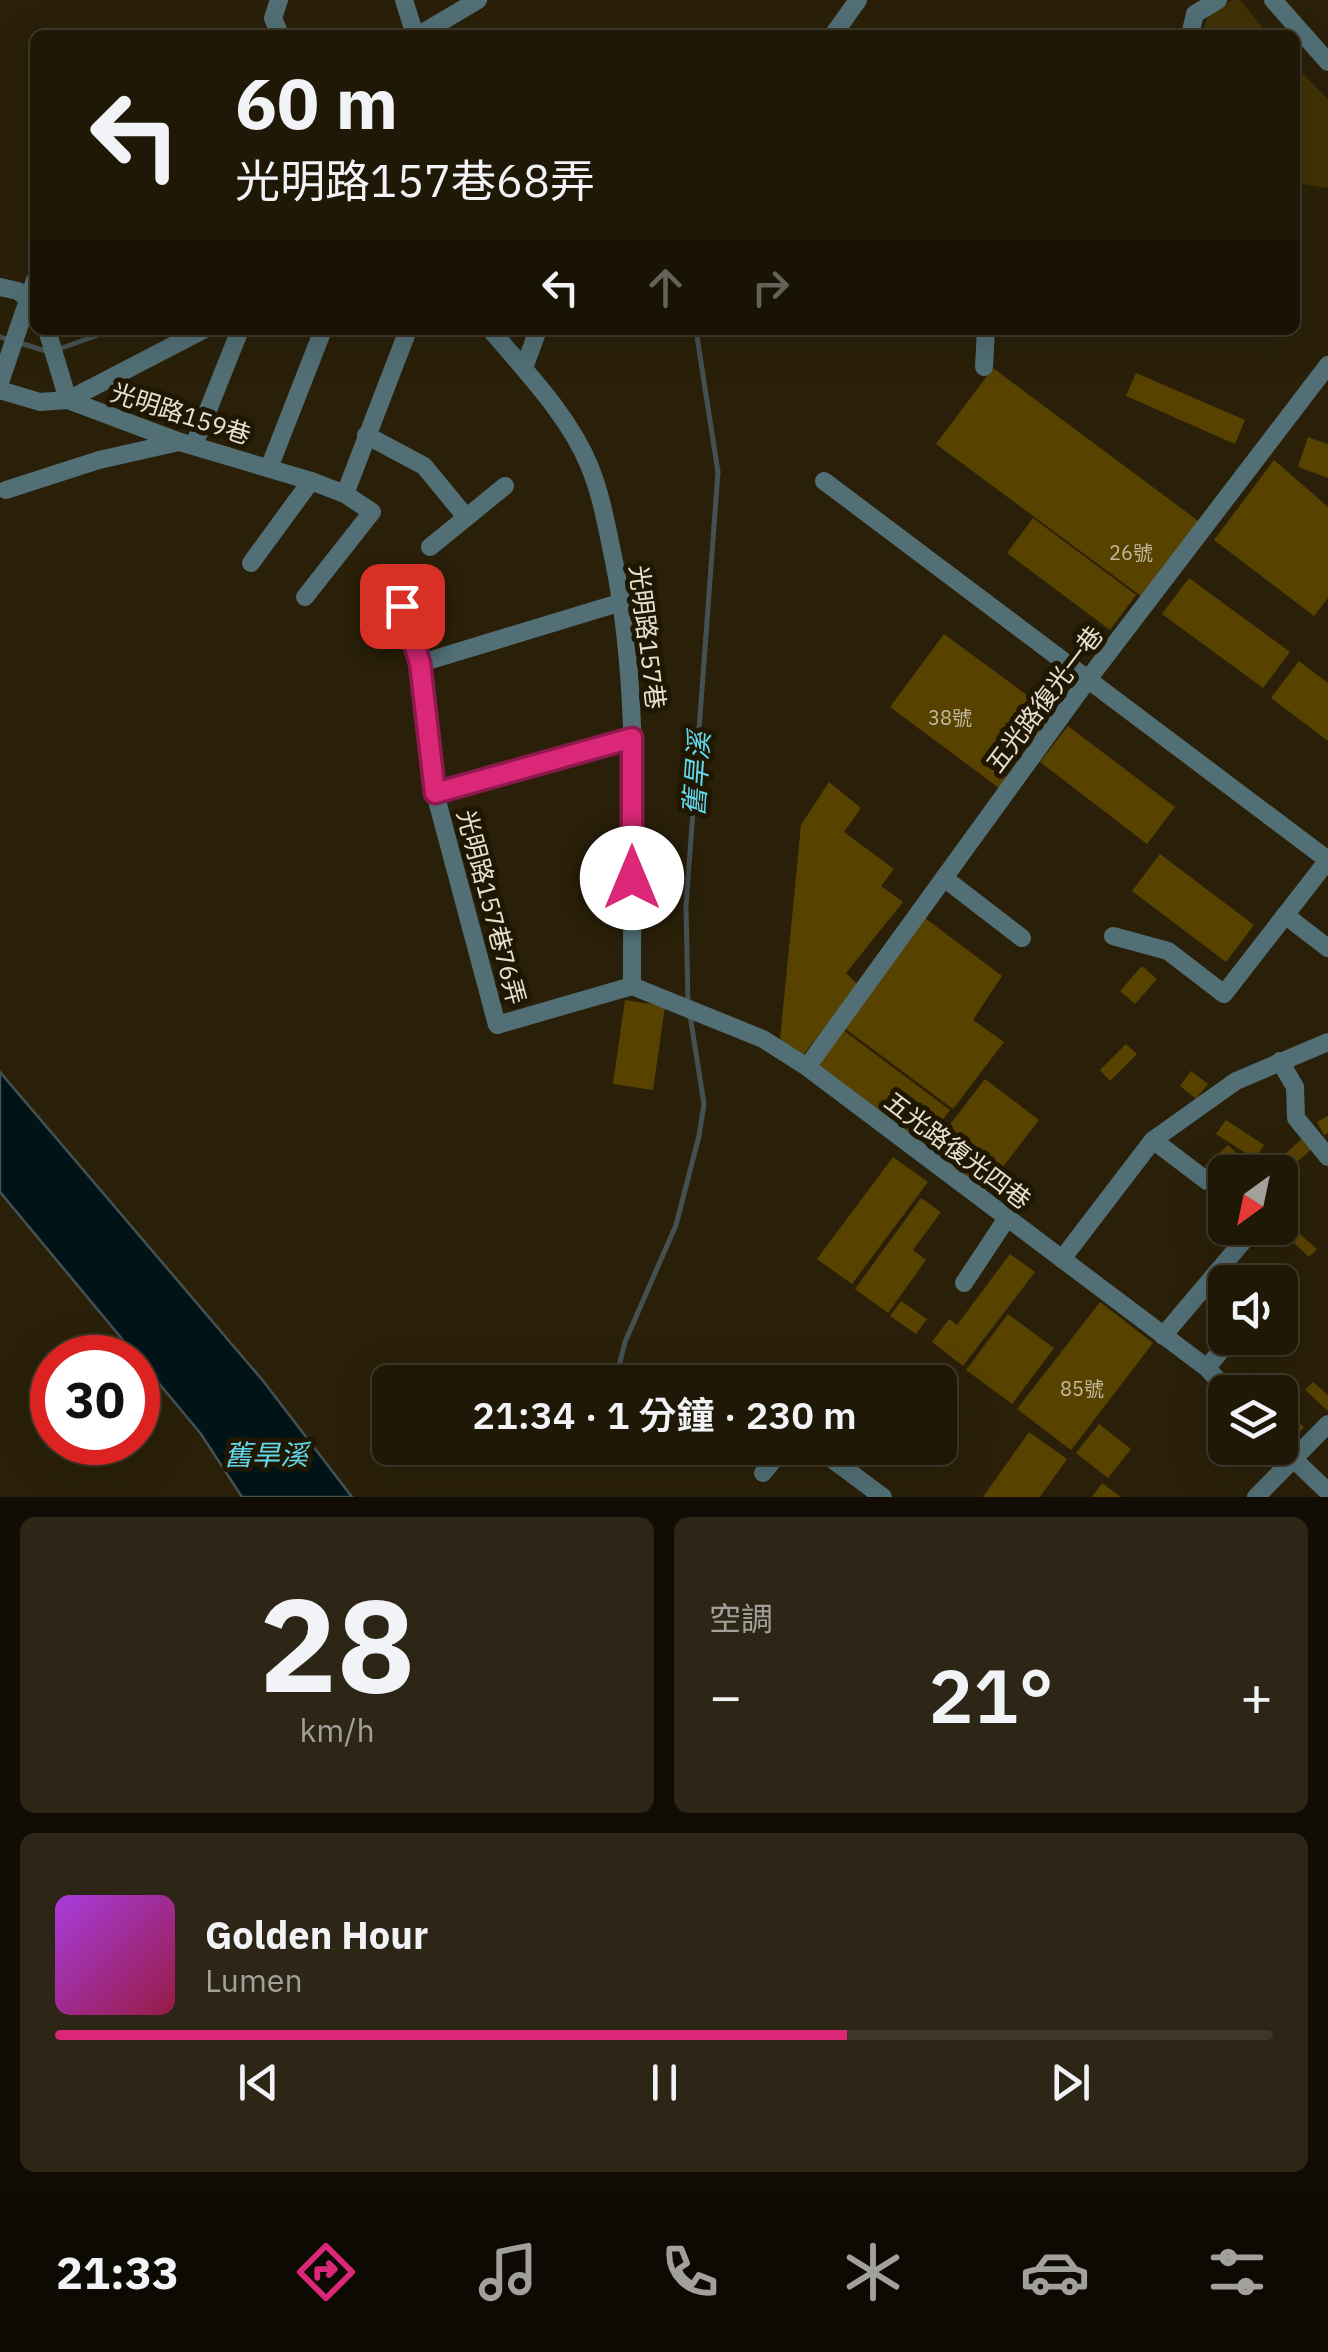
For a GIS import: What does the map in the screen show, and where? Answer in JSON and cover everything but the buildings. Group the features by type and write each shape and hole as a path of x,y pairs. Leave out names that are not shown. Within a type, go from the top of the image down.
{"street":[{"path":"278,30 273,18 280,0"},
{"path":"404,0 415,30"},
{"path":"426,30 478,0"},
{"path":"837,30 858,0"},
{"path":"1191,30 1196,14 1218,0"},
{"path":"1272,0 1299,30"},
{"path":"1300,31 1328,62"},
{"path":"0,287 30,293"},
{"path":"0,386 30,301"},
{"path":"48,335 65,394 192,335"},
{"path":"6,490 99,460 187,444 238,335"},
{"path":"269,468 321,335"},
{"path":"306,597 372,512 345,494 406,335"},
{"name":"光明路157巷","path":"495,335 524,368 588,461 602,500 622,602 634,714 632,986"},
{"path":"524,368 536,335"},
{"path":"984,367 986,335"},
{"name":"五光路復光一巷","path":"807,1067 1089,678 1328,365"},
{"name":"光明路159巷","path":"0,386 40,402 65,394 187,444 345,494"},
{"path":"366,436 424,466 466,517"},
{"path":"251,563 311,481"},
{"path":"824,481 1328,860 1224,994 1168,951 1113,936"},
{"path":"430,547 506,486"},
{"name":"光明路157巷76弄","path":"434,577 402,606 420,663 435,793 497,1025 632,986"},
{"path":"420,663 622,602"},
{"path":"435,793 632,738"},
{"path":"944,878 1022,938"},
{"path":"1285,914 1328,948"},
{"name":"五光路復光四巷","path":"632,986 763,1039 807,1067 1213,1375"},
{"path":"1062,1259 1154,1140 1236,1080 1328,1042"},
{"path":"1280,1060 1295,1086 1296,1118 1328,1158"},
{"path":"1154,1140 1208,1181"},
{"path":"964,1283 1007,1218"},
{"path":"1163,1336 1240,1245"},
{"path":"1206,1368 1217,1355"},
{"path":"1298,1445 1328,1424"},
{"path":"1298,1464 1328,1492"},
{"path":"763,1474 770,1465"},
{"path":"840,1465 883,1497"},
{"path":"1256,1497 1278,1465"}],"shaded area":[{"path":"1240,0 1265,30 1203,30 1209,11"},
{"path":"1300,71 1328,99 1328,188 1300,184"}],"water":[{"name":"舊旱溪","path":"0,1072 264,1382 352,1497 242,1497 201,1434 160,1385 160,1335 119,1335 0,1192"}],"waterway":[{"name":"舊旱溪","path":"59,349 98,335"},
{"name":"舊旱溪","path":"688,1004 686,906 718,472 697,335"},
{"name":"舊旱溪","path":"0,337 49,352"},
{"name":"舊旱溪","path":"619,1365 625,1342 676,1225 699,1136 704,1104 690,1015"}],"route":[{"path":"402,606 420,663 435,793 632,738 632,878"}]}
